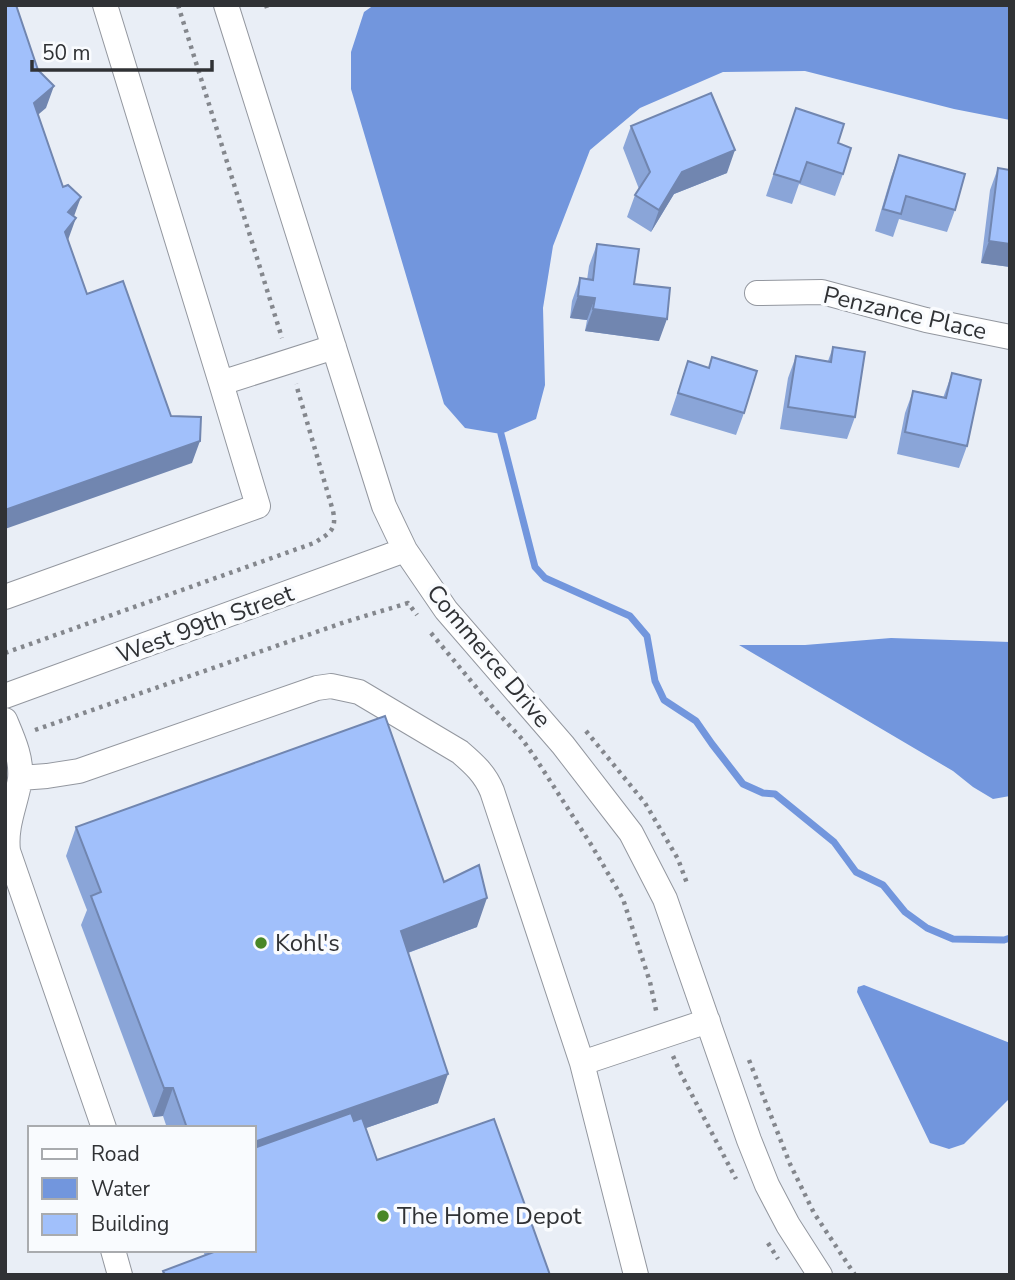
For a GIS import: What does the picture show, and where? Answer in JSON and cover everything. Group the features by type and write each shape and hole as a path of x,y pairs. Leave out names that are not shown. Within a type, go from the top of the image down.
{"street":[{"path":"5,597 258,506 105,5"},
{"name":"Commerce Drive","path":"226,5 384,506 405,550 446,610 563,745 631,833 665,900 767,1185 788,1225 820,1275"},
{"name":"Penzance Place","path":"757,293 822,292 926,320 1010,337"},
{"path":"221,383 334,347"},
{"name":"West 99th Street","path":"5,696 405,550"},
{"path":"20,778 79,771 317,688 331,687 359,692 460,752 486,778 492,792 582,1063 636,1275"},
{"path":"5,720 20,764 20,778 8,827 9,850 103,1126"},
{"path":"582,1063 708,1021"},
{"path":"114,1252 120,1275"}],"path":[{"path":"5,653 314,543 334,526 333,511 289,361 178,5"},
{"path":"35,730 345,622 408,603 418,616"},
{"path":"425,625 522,739 592,846 622,899 650,982 656,1013 681,1074 742,1189"},
{"path":"766,1237 783,1266"}],"water":[{"path":"374,5 1010,5 1010,120 954,109 805,71 723,72 640,108 590,150 553,246 543,308 545,385 536,419 501,434 465,428 444,404 351,89 351,52 364,12"},
{"path":"891,638 1010,642 1010,796 993,799 953,771 739,645 805,645"},
{"path":"864,985 1010,1043 1010,1098 964,1144 949,1149 930,1143 857,992 858,987"}],"building":[{"path":"5,5 16,5 38,70 54,86 34,103 63,187 68,185 81,197 68,212 76,218 65,232 87,294 123,281 171,416 201,417 200,441 5,510"},
{"path":"711,93 735,150 682,172 659,210 635,195 650,172 631,126"},
{"path":"796,108 844,124 838,143 851,148 843,174 807,162 800,182 774,174"},
{"path":"899,155 965,174 955,210 906,196 901,214 883,209"},
{"path":"998,168 1010,170 1010,244 989,241"},
{"path":"597,244 639,249 634,284 670,288 667,319 593,309 595,298 578,296 580,278 593,280"},
{"path":"833,347 865,352 855,417 788,407 796,356 831,362"},
{"path":"712,357 757,371 744,413 678,393 688,361 709,368"},
{"path":"952,373 981,380 967,446 905,432 913,391 946,398"},
{"name":"Kohl's","path":"385,716 444,882 479,865 487,898 401,931 448,1074 256,1141 256,1126 186,1126 173,1088 164,1088 91,896 101,892 76,827"},
{"name":"The Home Depot","path":"351,1113 354,1121 362,1118 377,1160 494,1119 550,1275 165,1275 163,1271 214,1252 256,1252 256,1147"}],"waterway":[{"path":"501,434 535,567 545,578 630,616 647,636 655,681 664,700 696,721 743,784 763,793 775,794 834,842 856,872 883,885 905,912 927,928 953,939 1010,938"}],"place":[{"name":"Kohl's","path":"261,943"},
{"name":"The Home Depot","path":"383,1216"}]}
